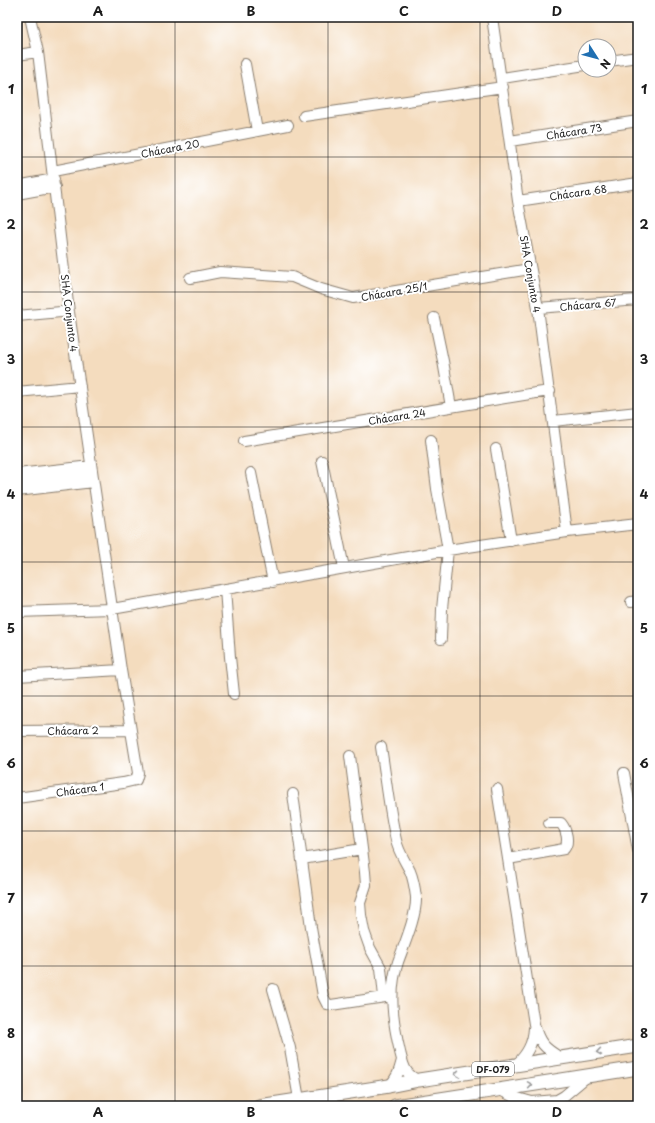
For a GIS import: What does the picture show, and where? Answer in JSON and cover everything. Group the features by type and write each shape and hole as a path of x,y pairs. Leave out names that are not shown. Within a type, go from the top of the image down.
{"main road":[{"name":"DF-079","path":"259,1106 280,1104 299,1099 638,1046"},
{"name":"DF-079","path":"395,1106 424,1104 638,1068"}],"street":[{"name":"SHA Conjunto 4","path":"30,17 38,52 69,312 92,475 130,730 138,773"},
{"name":"SHA Conjunto 4","path":"492,17 518,201 538,308 568,532"},
{"path":"17,55 38,52"},
{"path":"617,60 638,57"},
{"path":"245,64 257,131"},
{"path":"304,116 502,82 577,67"},
{"name":"Chácara 73","path":"510,141 638,121"},
{"name":"Chácara 20","path":"54,179 288,125"},
{"path":"17,186 54,179"},
{"path":"17,194 54,179"},
{"name":"Chácara 68","path":"518,201 638,183"},
{"name":"Chácara 25/1","path":"190,278 220,272 292,277 321,289 353,298 530,269"},
{"name":"Chácara 67","path":"538,308 638,300"},
{"path":"17,316 69,312"},
{"path":"434,318 451,407"},
{"path":"17,392 80,386"},
{"name":"Chácara 24","path":"244,441 536,393 550,392"},
{"path":"553,421 638,412"},
{"path":"430,440 448,550 442,609 441,639"},
{"path":"496,449 511,541"},
{"path":"322,461 344,568"},
{"path":"251,473 273,582"},
{"path":"17,474 92,475"},
{"path":"17,483 92,475"},
{"path":"17,491 92,475"},
{"path":"17,612 112,609 273,582 448,550 568,532 638,524"},
{"path":"225,589 234,694"},
{"path":"17,676 121,670"},
{"name":"Chácara 2","path":"17,731 130,730"},
{"path":"381,747 396,841 410,872 416,898 414,912 406,941 388,996"},
{"path":"350,756 366,885 360,903 364,931 370,948 381,968 405,1070 410,1076 418,1080"},
{"name":"Chácara 1","path":"17,798 123,783 136,780 138,773"},
{"path":"624,774 638,850"},
{"path":"498,789 534,1024 534,1037 530,1047 523,1058 516,1065"},
{"path":"294,794 311,927 325,1001 331,1005 388,996"},
{"path":"508,859 564,849 567,842 564,827 561,823 549,823"},
{"path":"302,860 362,849"},
{"path":"273,989 290,1048 299,1099"},
{"path":"534,1024 540,1042 545,1048 561,1058"},
{"path":"389,1086 399,1074 402,1060"},
{"path":"500,1090 514,1098 533,1104 557,1103 590,1075"}]}
